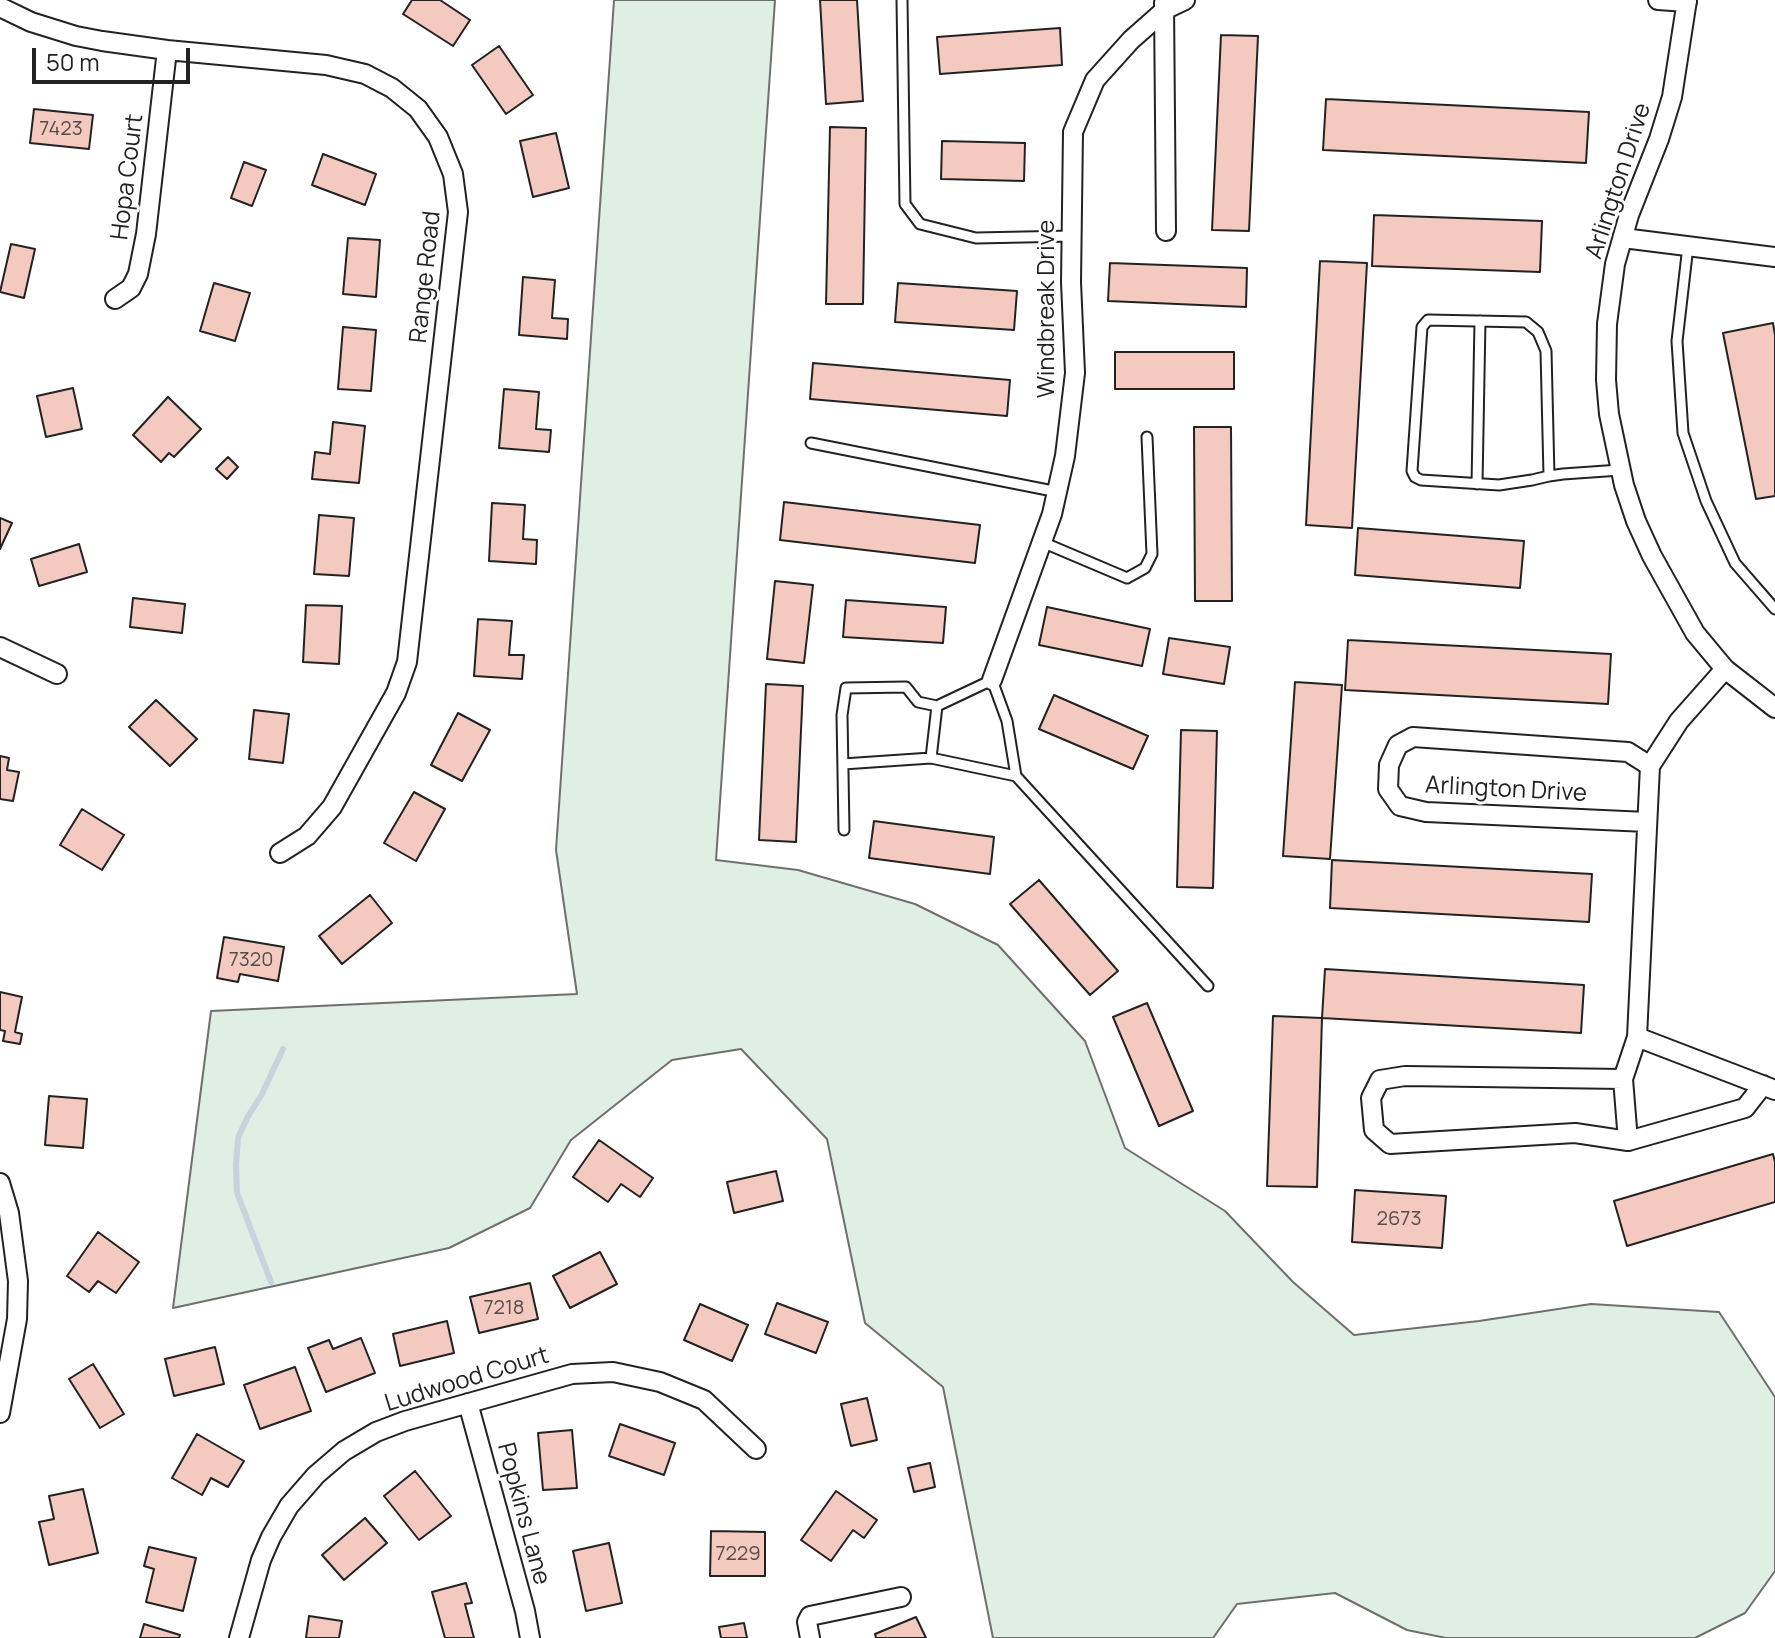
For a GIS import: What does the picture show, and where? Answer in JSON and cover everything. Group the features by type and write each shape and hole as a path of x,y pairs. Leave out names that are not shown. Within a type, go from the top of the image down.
{"street":[{"name":"Windbreak Drive","path":"992,680 1042,542 1058,492 1065,456 1075,373 1073,132 1095,80 1164,4 1185,0"},
{"path":"1658,0 1687,1"},
{"name":"Arlington Drive","path":"1687,1 1672,97 1615,264 1607,324 1609,414 1620,470 1636,521 1695,633 1725,669 1775,708"},
{"path":"1164,4 1166,231"},
{"name":"Range Road","path":"0,7 31,22 76,36 167,50 326,65 365,74 407,99 429,123 446,152 457,192 458,212 403,679 332,807 307,836 280,853"},
{"name":"Hopa Court","path":"115,299 131,288 138,274 146,234 167,50"},
{"path":"1623,238 1775,257"},
{"path":"0,647 57,674"},
{"path":"1628,1141 1623,1079 1637,1037 1650,766 1679,721 1725,669"},
{"name":"Arlington Drive","path":"1647,822 1426,812 1400,806 1388,789 1389,765 1398,745 1413,737 1628,752 1650,766"},
{"path":"1623,1079 1405,1076 1380,1080 1371,1098 1374,1130 1390,1144 1575,1133 1628,1141 1745,1108 1769,1087 1637,1037"},
{"path":"0,1183 9,1213 18,1281 17,1319 0,1413"},
{"name":"Ludwood Court","path":"239,1638 261,1560 289,1506 316,1475 344,1451 376,1432 405,1421 572,1374 613,1372 660,1382 704,1400 756,1449"},
{"name":"Popkins Lane","path":"468,1403 530,1638"},
{"path":"810,1638 807,1622 810,1616 901,1597"}],"lane":[{"path":"902,0 905,204 920,224 976,238 1072,236"},
{"path":"1688,246 1677,341 1683,433 1706,501 1735,563 1775,609"},
{"path":"1549,476 1546,351 1538,332 1526,322 1428,320 1422,327 1412,471 1415,477 1421,480 1499,485 1549,476 1620,470"},
{"path":"1477,484 1480,321"},
{"path":"1042,542 1127,578 1145,568 1152,554 1147,437"},
{"path":"811,443 1058,492"},
{"path":"844,830 842,715 846,688 906,687 918,702 937,706 992,680 1007,721 1016,776 1208,986"},
{"path":"931,758 937,706"},
{"path":"843,764 931,758 1016,776"}],"green space":[{"path":"614,0 775,0 716,860 798,870 915,904 998,945 1085,1041 1125,1148 1225,1211 1293,1282 1354,1335 1591,1304 1719,1312 1775,1397 1775,1571 1745,1613 1695,1638 1446,1638 1407,1630 1335,1593 1237,1604 1213,1638 993,1638 943,1387 865,1323 827,1139 741,1049 672,1060 571,1140 530,1208 449,1248 173,1308 211,1011 577,994 556,850"}],"building":[{"path":"412,0 440,0 470,20 453,46 403,14"},
{"path":"820,0 857,0 863,101 826,104"},
{"path":"1060,28 1062,65 940,74 937,37"},
{"path":"1221,35 1258,36 1249,231 1212,230"},
{"path":"499,46 533,95 506,114 472,65"},
{"path":"1326,99 1589,112 1586,163 1323,150"},
{"path":"34,109 93,115 89,149 30,143"},
{"path":"830,127 866,128 863,304 826,304"},
{"path":"556,133 569,188 533,197 520,141"},
{"path":"942,141 1025,143 1024,181 941,179"},
{"path":"323,154 376,174 365,205 312,185"},
{"path":"244,162 266,170 252,206 231,198"},
{"path":"1374,215 1542,221 1540,272 1372,266"},
{"path":"348,238 380,240 376,297 343,294"},
{"path":"11,244 35,249 24,298 0,292"},
{"path":"1320,261 1367,263 1352,528 1306,525"},
{"path":"1110,263 1247,268 1246,307 1108,301"},
{"path":"523,277 555,280 552,318 568,319 567,339 519,335"},
{"path":"214,283 250,293 235,341 200,331"},
{"path":"898,283 1017,291 1014,330 895,322"},
{"path":"1773,323 1775,496 1756,499 1723,333"},
{"path":"343,327 376,330 371,391 338,389"},
{"path":"1115,352 1234,352 1234,389 1115,389"},
{"path":"813,363 1010,380 1007,416 810,399"},
{"path":"73,388 82,429 46,437 37,396"},
{"path":"504,389 539,392 536,429 551,430 549,452 499,448"},
{"path":"168,397 201,429 174,457 169,453 161,462 133,435"},
{"path":"333,422 365,426 359,483 312,479 315,452 330,454"},
{"path":"1194,427 1231,427 1232,601 1195,601"},
{"path":"228,457 238,467 227,479 216,469"},
{"path":"784,502 980,525 975,563 780,540"},
{"path":"492,503 525,505 523,539 537,540 536,564 489,561"},
{"path":"319,515 354,518 349,576 314,574"},
{"path":"0,518 12,523 0,549"},
{"path":"1358,528 1524,541 1520,588 1355,575"},
{"path":"79,544 87,572 39,586 31,559"},
{"path":"775,581 813,585 804,663 767,659"},
{"path":"133,598 185,604 182,633 130,627"},
{"path":"846,600 946,607 943,643 843,637"},
{"path":"306,605 342,606 339,664 303,662"},
{"path":"1047,607 1150,629 1142,666 1039,645"},
{"path":"478,619 512,621 509,655 524,655 522,679 474,676"},
{"path":"1169,638 1230,647 1224,684 1163,674"},
{"path":"1348,640 1611,654 1608,704 1345,690"},
{"path":"1295,682 1342,685 1330,859 1283,856"},
{"path":"766,684 803,686 796,842 759,840"},
{"path":"1054,695 1148,736 1133,769 1039,729"},
{"path":"156,700 197,739 170,766 129,727"},
{"path":"254,710 289,714 283,763 249,759"},
{"path":"458,713 490,730 462,781 431,765"},
{"path":"1181,730 1217,731 1213,888 1177,887"},
{"path":"0,756 9,758 7,770 19,772 13,801 0,799"},
{"path":"414,792 445,809 416,861 384,843"},
{"path":"82,809 124,835 102,870 60,845"},
{"path":"874,821 994,837 990,874 869,858"},
{"path":"1332,860 1592,874 1589,922 1330,908"},
{"path":"1039,880 1118,971 1090,995 1010,904"},
{"path":"370,895 392,923 342,964 319,936"},
{"path":"224,937 284,947 278,981 240,974 238,982 217,978"},
{"path":"1325,969 1584,985 1581,1033 1322,1018"},
{"path":"0,992 22,997 15,1032 22,1034 20,1044 3,1041 5,1031 0,1030"},
{"path":"1147,1003 1193,1111 1159,1126 1113,1017"},
{"path":"1273,1016 1322,1018 1317,1187 1267,1186"},
{"path":"49,1096 87,1099 83,1148 45,1145"},
{"path":"599,1140 653,1178 640,1197 621,1184 608,1202 573,1177"},
{"path":"1773,1154 1775,1202 1627,1246 1614,1201"},
{"path":"776,1171 783,1201 734,1213 727,1182"},
{"path":"1355,1190 1446,1196 1442,1248 1352,1242"},
{"path":"98,1232 139,1262 116,1293 98,1281 89,1292 67,1276"},
{"path":"600,1252 617,1284 570,1308 553,1276"},
{"path":"530,1283 538,1319 479,1333 470,1297"},
{"path":"777,1303 828,1322 816,1353 765,1334"},
{"path":"700,1304 748,1325 732,1361 684,1340"},
{"path":"447,1321 454,1353 400,1366 393,1334"},
{"path":"361,1338 375,1373 326,1392 308,1348 329,1340 333,1349"},
{"path":"215,1347 224,1384 174,1396 165,1359"},
{"path":"93,1364 124,1414 100,1428 69,1379"},
{"path":"295,1367 311,1411 260,1429 244,1385"},
{"path":"867,1398 877,1440 851,1446 841,1404"},
{"path":"620,1424 675,1443 664,1475 609,1456"},
{"path":"572,1430 577,1488 543,1490 538,1433"},
{"path":"197,1434 244,1461 228,1487 211,1478 202,1495 172,1478"},
{"path":"930,1463 935,1487 914,1492 908,1468"},
{"path":"415,1471 451,1516 419,1540 384,1496"},
{"path":"83,1489 98,1553 49,1565 39,1522 54,1519 49,1496"},
{"path":"836,1491 877,1520 864,1538 853,1530 831,1561 801,1540"},
{"path":"365,1518 387,1543 344,1580 322,1555"},
{"path":"711,1531 765,1532 765,1576 710,1576"},
{"path":"609,1543 622,1603 586,1611 573,1551"},
{"path":"149,1547 196,1558 183,1611 146,1602 154,1569 144,1566"},
{"path":"466,1583 472,1603 465,1604 474,1638 445,1638 432,1592"},
{"path":"309,1616 342,1621 339,1638 306,1638"},
{"path":"916,1617 926,1638 876,1638 875,1634"},
{"path":"744,1623 747,1638 721,1638 719,1627"},
{"path":"144,1624 180,1635 179,1638 140,1638"}],"waterway":[{"path":"271,1282 237,1193 236,1165 238,1138 283,1049"}]}
